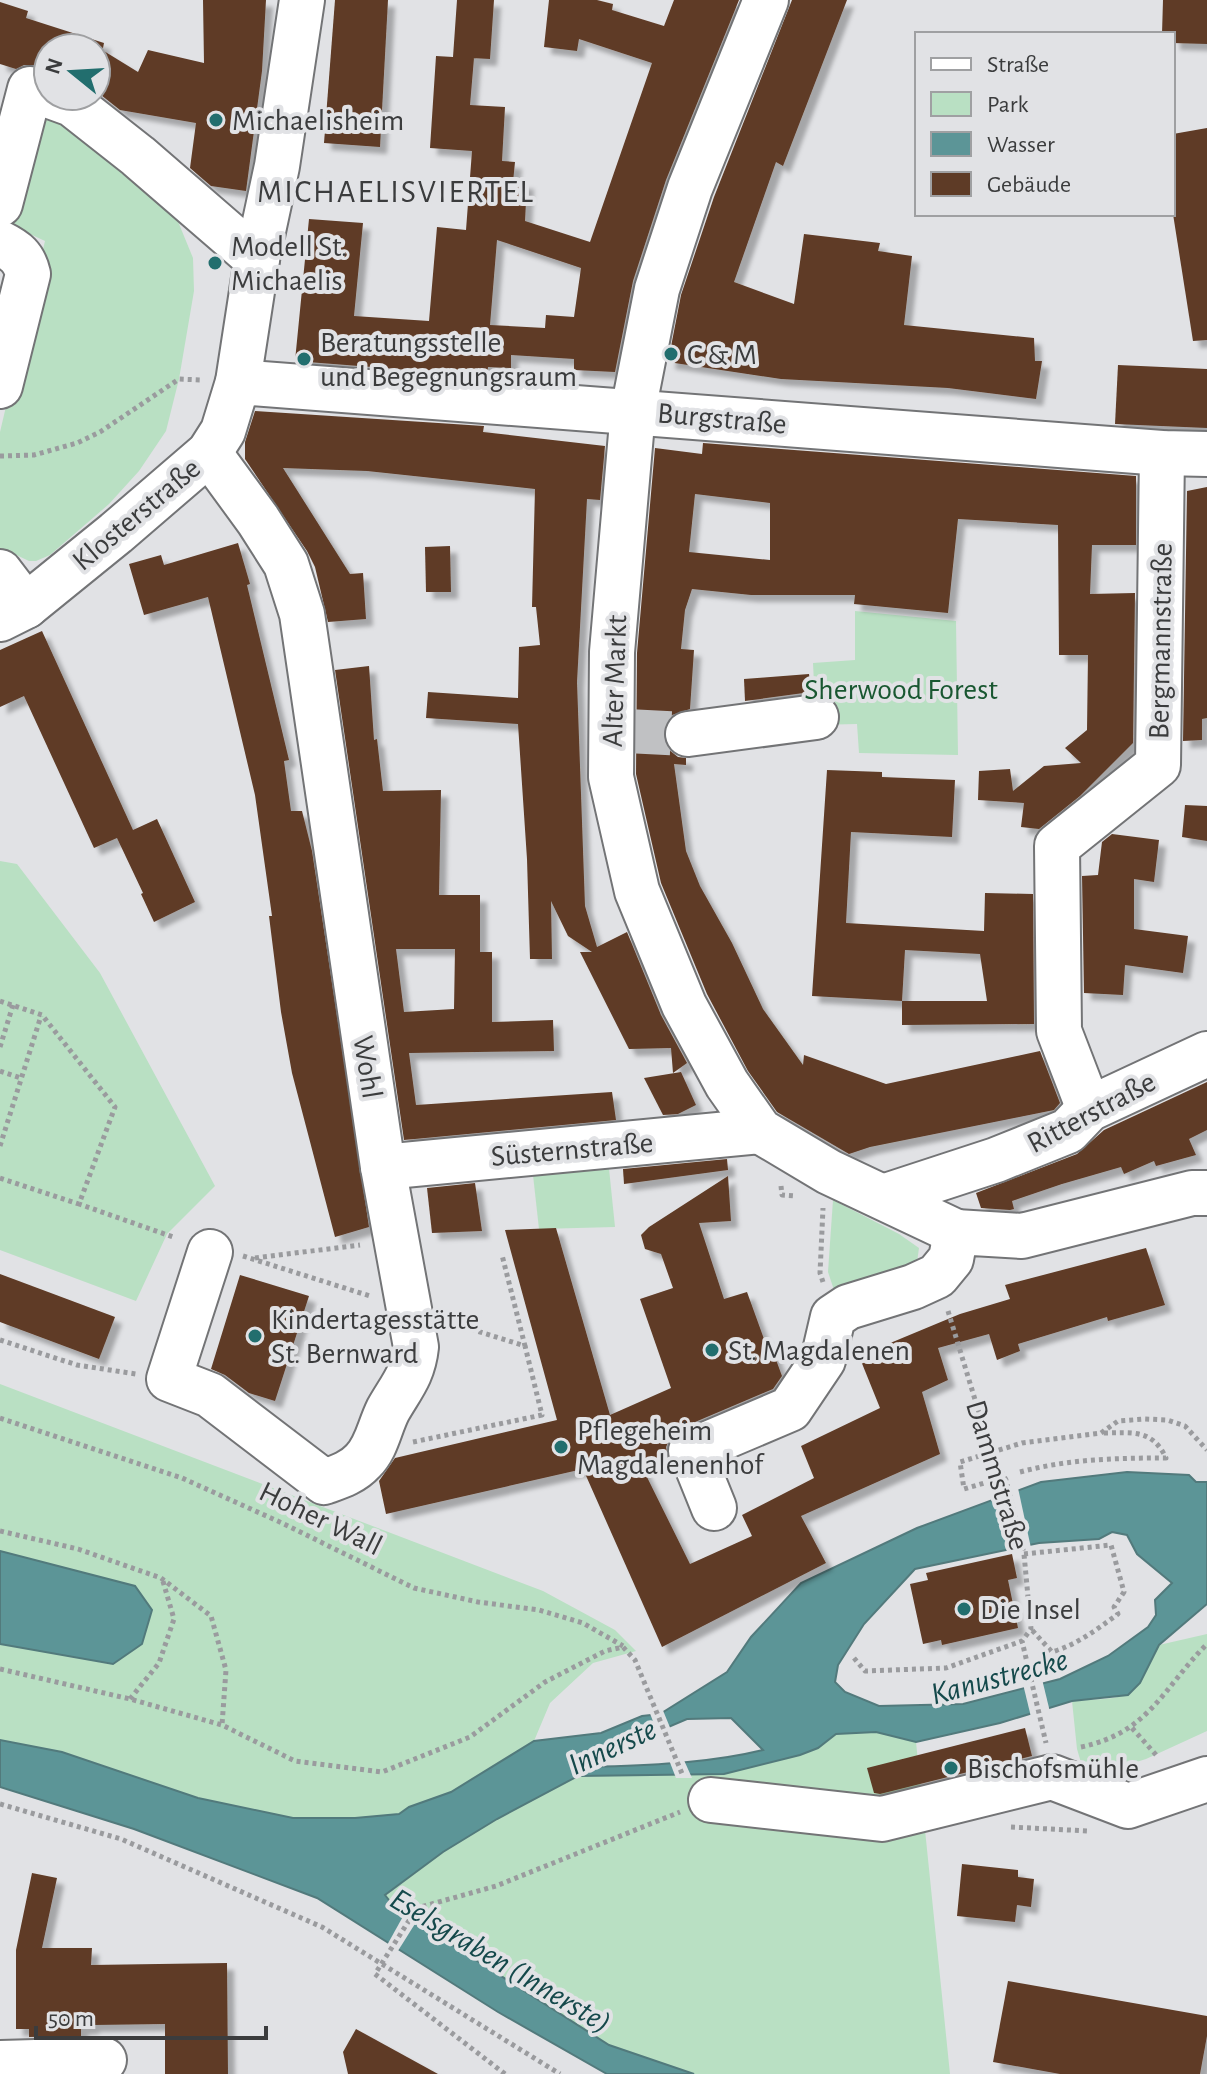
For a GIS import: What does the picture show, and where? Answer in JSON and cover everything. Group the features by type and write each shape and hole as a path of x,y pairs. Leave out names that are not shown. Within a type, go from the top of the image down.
{"street":[{"name":"Klosterstraße","path":"13,612 209,453 223,431 238,382 257,259 277,166 302,0"},
{"name":"Alter Markt","path":"766,0 690,188 657,289 633,411 612,652 619,729 611,777 637,891 684,1005 727,1084 760,1131 829,1172 956,1232"},
{"path":"0,204 32,90"},
{"path":"82,112 257,259"},
{"path":"0,243 14,250 25,261 28,274 0,386"},
{"name":"Burgstraße","path":"238,382 1207,454"},
{"name":"Wohl","path":"209,453 286,564 302,614 383,1167 416,1347 414,1366 388,1411 373,1451"},
{"name":"Bergmannstraße","path":"1089,1109 1059,1031 1057,846 1158,765 1162,453"},
{"path":"0,572 13,612"},
{"path":"688,734 816,717"},
{"name":"Ritterstraße","path":"883,1197 996,1160 1068,1131 1089,1109 1207,1054"},
{"name":"Süsternstraße","path":"383,1167 760,1131"},
{"path":"714,1508 691,1451 790,1409 823,1360 833,1317 848,1307 913,1287 937,1276 951,1259 956,1232 1022,1236 1192,1193 1207,1193"},
{"path":"210,1252 169,1379 210,1395 324,1482 345,1475 373,1451"},
{"path":"698,1790 769,1808 882,1819 1064,1763 1128,1806 1207,1779"},
{"path":"0,2063 104,2060"}],"path":[{"path":"0,456 34,455 77,443 100,432 179,379"},
{"path":"0,1001 42,1015 115,1107 79,1204"},
{"path":"0,1047 13,1005"},
{"path":"0,1146 42,1015"},
{"path":"0,1071 21,1078"},
{"path":"0,1178 167,1234 210,1252 253,1258 525,1346"},
{"path":"820,1273 824,1197"},
{"path":"253,1258 397,1237"},
{"path":"373,1451 542,1415 502,1255"},
{"name":"Dammstraße","path":"937,1276 991,1452 1006,1480 1024,1554 1031,1629"},
{"path":"0,1340 77,1365 169,1379"},
{"name":"Hoher Wall","path":"0,1418 182,1478 414,1588 478,1602 539,1610 583,1623 623,1647 635,1660 698,1790"},
{"path":"1101,1433 1118,1421 1167,1420 1185,1426 1207,1450"},
{"path":"991,1481 964,1489 960,1462 1022,1443 1101,1433 1135,1433 1152,1438 1159,1443 1166,1458 1104,1458 1047,1465 1020,1472"},
{"path":"0,1531 78,1549 161,1578 211,1616 226,1670 222,1725"},
{"path":"854,1658 865,1671 946,1668 1022,1641 1031,1629 1052,1652 1088,1637 1118,1614 1114,1607 1124,1592 1111,1545 1024,1554"},
{"path":"130,1699 159,1663 174,1619 161,1578"},
{"path":"1022,1641 1042,1722"},
{"path":"1064,1763 1132,1728 1154,1707 1207,1644"},
{"path":"0,1669 130,1699 222,1725 295,1761 382,1772 470,1737 545,1682 605,1651 623,1647"},
{"path":"505,2074 375,1974 417,1908 496,1886 698,1790"},
{"path":"0,1804 121,1839 322,1927 560,2074"}],"green space":[{"path":"55,114 129,166 177,219 193,258 194,291 179,379 166,431 139,471 109,504 50,555 29,561 10,552 0,561 0,432 45,241 4,222 28,122"},
{"name":"Sherwood Forest","path":"855,611 956,621 958,755 859,753 857,724 816,725 813,663 855,660"},
{"path":"0,861 17,864 100,973 215,1186 167,1234 136,1301 0,1250"},
{"path":"608,1159 615,1227 539,1229 532,1166"},
{"path":"833,1200 899,1234 919,1248 917,1262 874,1283 835,1293 828,1272"},
{"path":"0,1384 543,1591 615,1630 636,1651 593,1663 550,1703 534,1741 451,1792 409,1807 399,1814 293,1818 198,1798 62,1752 0,1740"},
{"path":"1207,1634 1207,1731 1146,1759 1114,1769 1082,1766 1072,1701 1108,1699 1128,1693 1142,1677 1159,1645"},
{"path":"876,1732 916,1742 950,2074 694,2074 609,2045 396,1909 385,1896 443,1852 578,1776 724,1774 800,1755 818,1748 836,1734"}],"water":[{"name":"Innerste","path":"1127,1472 1189,1475 1196,1482 1207,1482 1207,1604 1159,1645 1140,1683 1128,1695 1072,1701 1000,1723 916,1742 876,1732 836,1734 818,1748 800,1755 724,1774 578,1776 443,1852 385,1895 396,1909 609,2045 694,2074 607,2074 498,2012 317,1898 134,1829 0,1787 0,1740 62,1752 198,1798 293,1818 399,1814 409,1807 451,1792 534,1741 601,1733 642,1716 660,1714 727,1672 751,1637 801,1583 917,1528 1041,1482","holes":["1112,1532 1127,1535 1137,1554 1172,1583 1155,1600 1156,1615 1148,1627 1108,1656 1060,1679 963,1704 879,1706 845,1692 835,1682 838,1665 864,1624 915,1569 1039,1543 1099,1539","731,1718 763,1750 698,1761 589,1767 597,1759 650,1731 687,1719"]},
{"path":"0,1551 135,1586 152,1610 142,1644 113,1664 0,1644"}],"pier":[{"path":"1018,1488 1031,1548 1016,1551 1002,1493"},
{"path":"1042,1679 1050,1712 1031,1717 1023,1684"},
{"path":"662,1708 671,1730 658,1734 649,1711"},
{"path":"683,1758 692,1778 676,1778 669,1760"},
{"path":"406,1911 418,1919 396,1954 386,1947"}],"building":[{"name":"Michaelisheim","path":"203,0 266,0 262,71 246,191 211,186 190,168 196,123 120,110 112,104 112,56 138,72 148,50 204,63"},
{"path":"335,0 388,0 380,147 324,143"},
{"path":"457,0 494,0 490,59 474,58 470,105 505,107 502,161 515,162 513,182 527,182 525,221 590,242 652,63 579,39 577,51 544,47 549,0 597,0 613,4 612,10 664,26 674,0 739,0 666,180 633,281 615,372 574,370 574,359 511,355 511,368 488,367 487,376 295,361 309,219 363,223 354,316 429,321 437,227 466,230 472,151 430,148 436,56 453,57","holes":["497,240 581,268 574,317 546,315 545,328 490,325"]},
{"path":"792,0 847,0 783,166 776,162 734,282 794,304 804,234 880,243 878,251 912,256 904,325 1034,338 1035,361 1042,361 1036,399 948,388 781,379 668,362 681,295 714,197"},
{"path":"1163,0 1207,0 1207,44 1175,43 1175,32 1162,32"},
{"name":"Michaelisheim","path":"0,2 28,11 26,18 70,32 32,32 32,65 16,69 0,64"},
{"path":"1207,128 1207,340 1193,341 1173,216 1175,134"},
{"path":"1118,365 1207,369 1207,428 1115,424"},
{"path":"255,411 484,426 483,432 605,446 600,500 587,499 577,682 585,906 597,947 627,932 661,1015 687,1063 673,1073 671,1048 629,1049 580,952 592,952 568,936 551,901 552,959 530,959 518,724 426,718 428,692 518,698 519,647 540,645 536,607 532,607 535,489 367,471 283,468 350,574 363,573 366,619 328,622 315,567 307,551 245,459 245,442"},
{"path":"703,443 1136,476 1136,545 1092,545 1090,594 1135,593 1133,743 1080,796 1039,829 1021,827 1024,803 978,800 979,771 1010,769 1013,791 1044,766 1081,763 1065,748 1087,730 1088,655 1059,655 1058,525 958,519 948,613 854,604 855,595 751,595 692,589 685,610 681,649 694,650 690,709 672,715 665,724 663,736 669,750 678,757 686,758 686,765 674,764 686,851 700,886 732,943 763,1009 803,1065 804,1055 886,1084 1040,1051 1060,1103 1054,1110 870,1147 849,1154 777,1112 748,1071 707,994 661,883 636,774 637,653 655,448 702,454","holes":["695,494 770,503 770,560 689,552"]},
{"path":"1207,487 1207,718 1202,719 1202,740 1183,741 1187,491"},
{"path":"238,543 289,760 284,761 291,811 302,811 312,851 369,1227 335,1237 292,1073 281,1012 269,916 272,916 255,795 208,597 144,615 129,564 161,555 164,565"},
{"path":"450,546 451,592 426,592 425,547"},
{"path":"42,631 133,830 157,819 195,902 154,922 117,838 94,848 24,696 0,707 0,650"},
{"path":"369,666 374,740 377,739 383,791 441,790 439,895 480,895 480,952 492,952 492,1022 553,1020 554,1051 409,1053 416,1105 612,1092 616,1120 404,1140 335,670","holes":["396,949 455,949 454,1009 404,1012"]},
{"path":"809,674 811,692 745,701 744,679"},
{"path":"827,770 882,772 882,777 955,780 952,837 851,832 846,923 984,931 985,893 1033,894 1034,1024 902,1025 902,1001 812,996","holes":["905,950 980,954 987,1001 902,1001"]},
{"path":"1185,805 1207,806 1207,841 1182,837"},
{"path":"1112,834 1159,840 1154,882 1134,879 1134,929 1188,936 1183,973 1125,965 1123,995 1084,993 1082,876 1098,875 1102,842"},
{"path":"681,1072 696,1105 678,1114 663,1115 644,1078"},
{"path":"1207,1082 1207,1130 1189,1139 1196,1155 1156,1166 1154,1161 1124,1174 1121,1167 1062,1184 1012,1201 1014,1209 1010,1210 981,1208 976,1193 1077,1154 1104,1130"},
{"path":"727,1159 728,1170 624,1184 623,1169"},
{"path":"728,1176 731,1221 699,1223 724,1299 747,1292 782,1376 773,1389 681,1428 671,1436 666,1447 667,1454 642,1467 690,1564 752,1536 742,1515 814,1478 801,1446 880,1408 859,1356 960,1314 1010,1299 1005,1285 1146,1248 1165,1305 1108,1321 1107,1317 1018,1344 1020,1351 997,1360 989,1334 938,1348 948,1380 922,1392 940,1454 801,1516 826,1563 662,1647 583,1469 386,1514 379,1481 395,1458 557,1420 505,1230 556,1228 610,1415 671,1388 640,1299 673,1288 661,1254 645,1249 641,1235"},
{"path":"475,1183 482,1231 432,1233 427,1188"},
{"path":"0,1274 115,1317 99,1359 0,1322"},
{"path":"240,1275 309,1296 275,1401 249,1393 225,1375 211,1369"},
{"path":"1012,1554 1017,1578 1008,1580 1018,1628 942,1645 941,1640 923,1644 910,1584 928,1580 926,1573"},
{"name":"Bischofsmühle","path":"1025,1728 1032,1756 874,1793 867,1768"},
{"path":"962,1864 1018,1870 1018,1877 1034,1879 1031,1907 1017,1905 1015,1922 957,1916"},
{"path":"32,1873 57,1878 42,1948 92,1948 91,1965 227,1963 228,2074 165,2074 165,2024 93,2025 81,2028 81,2036 29,2037 29,2029 16,2029 16,1950"},
{"path":"1008,1981 1207,2016 1200,2074 1060,2074 993,2062"},
{"path":"356,2029 438,2074 348,2074 343,2052"}],"tunnel":[{"path":"627,731 688,734"}],"place":[{"name":"Michaelisheim","path":"216,120"},
{"name":"Modell St. Michaelis","path":"215,263"},
{"name":"C & M","path":"671,354"},
{"name":"Beratungsstelle und Begegnungsraum","path":"304,359"},
{"name":"Kindertagesstätte St. Bernward","path":"255,1336"},
{"name":"St. Magdalenen","path":"712,1350"},
{"name":"Pflegeheim Magdalenenhof","path":"561,1447"},
{"name":"Die Insel","path":"964,1609"},
{"name":"Bischofsmühle","path":"951,1768"}],"district":[{"name":"MICHAELISVIERTEL","path":"396,191"}],"water label":[{"name":"Kanustrecke","path":"999,1676"},
{"name":"Eselsgraben (Innerste)","path":"501,1960"}]}
